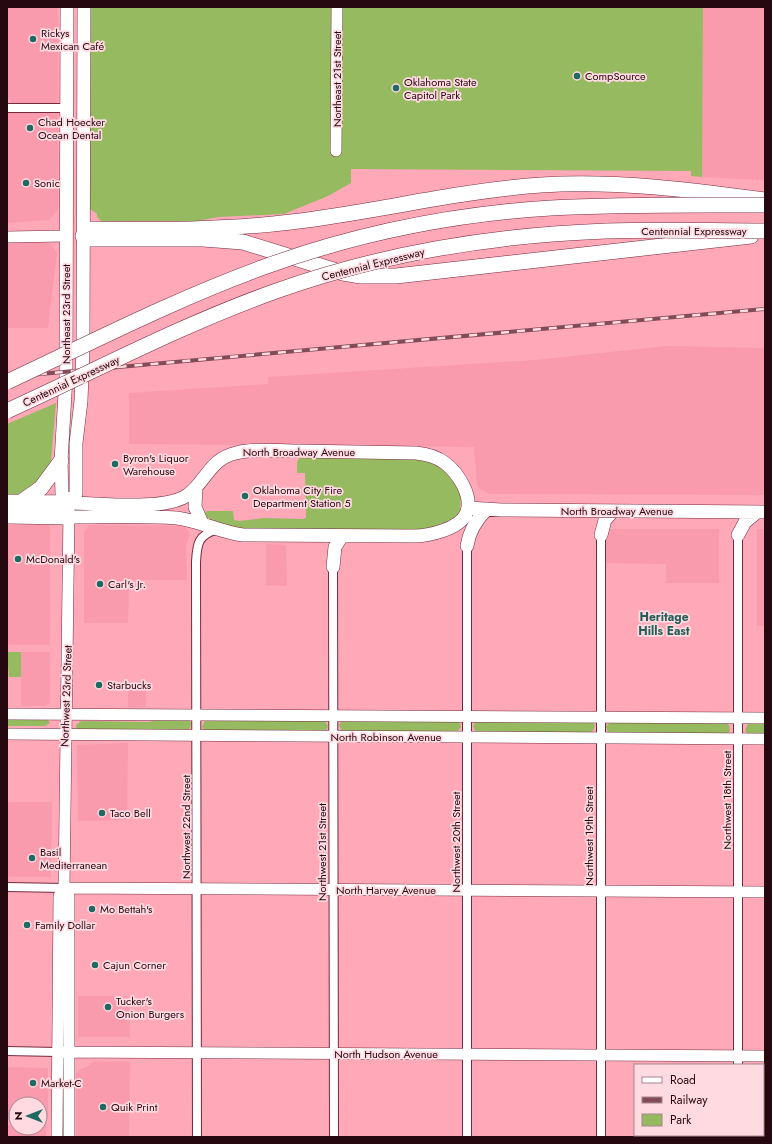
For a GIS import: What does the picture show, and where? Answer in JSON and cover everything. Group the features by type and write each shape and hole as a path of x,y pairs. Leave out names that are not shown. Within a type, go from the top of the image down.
{"highway":[{"path":"765,200 698,191 615,185 543,185 471,192 292,222 208,229 91,229 83,236 90,239 203,239 243,242 343,273 361,276 396,276 765,232"},
{"path":"7,382 170,304 225,282 309,253 386,233 457,219 549,208 600,206 765,205"},
{"name":"Centennial Expressway","path":"7,411 159,338 233,307 312,280 390,259 471,243 550,234 608,231 765,232"},
{"path":"14,502 41,488 61,461"},
{"path":"14,502 69,510"},
{"path":"7,516 69,510"}],"main road":[{"name":"Northeast 23rd Street","path":"67,7 66,378 61,461 62,494 69,510"},
{"name":"Northeast 23rd Street","path":"69,510 76,494 76,443 81,401 83,349 84,7"},
{"path":"66,236 83,236"},
{"name":"North Broadway Avenue","path":"69,510 163,503 177,500 188,495 211,467 220,460 234,453 247,451 416,452 427,454 445,463 463,485 468,508 761,512"},
{"path":"196,487 195,506 202,522"},
{"path":"69,510 178,518 202,522 218,529 243,535 427,536 458,523 465,515 468,508"},
{"path":"467,546 472,529 479,517 488,509"},
{"path":"601,535 606,520 613,511"},
{"path":"738,535 745,522 761,512"},
{"path":"333,567 335,547 342,536"}],"street":[{"name":"Northeast 21st Street","path":"336,151 337,7"},
{"path":"7,108 67,108"},
{"path":"7,237 66,236"},
{"name":"Northwest 23rd Street","path":"57,1137 59,896 64,888 69,510"},
{"name":"Northwest 22nd Street","path":"197,1137 196,562 197,545 200,539 205,534 218,529"},
{"name":"Northwest 19th Street","path":"601,535 601,1137"},
{"name":"Northwest 18th Street","path":"738,535 738,1060"},
{"name":"Northwest 20th Street","path":"467,546 467,1137"},
{"name":"Northwest 21st Street","path":"333,567 334,1137"},
{"name":"North Robinson Avenue","path":"7,714 765,718"},
{"name":"North Robinson Avenue","path":"7,734 765,739"},
{"name":"North Harvey Avenue","path":"7,888 765,892"},
{"name":"Northwest 23rd Street","path":"64,888 69,896 69,1137"},
{"name":"North Hudson Avenue","path":"7,1051 601,1055 738,1060 765,1056"}],"shaded area":[{"path":"7,7 58,7 58,210 49,220 7,223 7,115 11,100 7,99"},
{"path":"703,7 765,7 765,180 702,177"},
{"path":"7,243 50,243 57,253 48,328 7,328"},
{"path":"667,346 765,348 765,495 490,494 480,489 477,485 474,447 129,444 129,393 268,384 268,377 535,360"},
{"path":"7,525 50,525 50,645 7,645"},
{"path":"89,525 185,526 190,535 186,544 187,580 129,580 128,623 84,623 84,532"},
{"path":"605,529 719,529 719,583 666,583 666,564 605,563"},
{"path":"757,529 765,529 765,626 757,626"},
{"path":"266,544 286,545 287,586 266,585"},
{"path":"21,652 50,652 50,703 45,706 21,706"},
{"path":"128,684 146,685 146,707 128,707"},
{"path":"128,743 127,820 78,821 77,745"},
{"path":"7,802 52,802 51,877 7,877"},
{"path":"78,996 129,996 130,1037 78,1037"},
{"path":"93,1061 130,1062 129,1137 76,1137 76,1074 79,1070 90,1065"},
{"name":"Market-C","path":"7,1067 48,1068 48,1096 8,1096 7,1118"},
{"path":"7,1125 8,1136 46,1137 7,1137"}],"green space":[{"name":"Oklahoma State Capitol Park","path":"91,7 703,7 702,177 691,176 691,171 351,169 351,183 328,196 284,214 219,217 197,221 101,221 97,217 97,214 90,209"},
{"path":"56,403 51,461 46,474 36,486 18,496 7,496 7,424"},
{"path":"300,457 428,460 445,470 457,486 461,496 460,511 455,518 427,530 253,531 223,526 206,517 205,513 207,511 233,511 234,520 239,521 264,518 304,519 306,517 305,473 297,473 297,462"},
{"path":"7,652 21,652 21,677 9,677"},
{"path":"162,718 188,719 191,723 190,728 184,732 80,731 76,727 76,725 81,721 149,722"},
{"path":"7,719 47,719 50,723 45,726 7,726"},
{"path":"205,720 324,720 328,726 326,731 206,732 202,727"},
{"path":"342,721 459,721 461,727 457,732 342,732 339,725"},
{"path":"476,721 592,722 595,725 592,733 476,733 473,726"},
{"path":"612,721 727,723 730,730 728,734 608,733 606,726"},
{"path":"765,722 765,735 748,734 745,731 748,723"}],"railway":[{"path":"7,377 765,309"}],"place":[{"name":"Rickys Mexican Café","path":"33,39"},
{"name":"CompSource","path":"577,76"},
{"name":"Oklahoma State Capitol Park","path":"396,88"},
{"name":"Chad Hoecker Ocean Dental","path":"30,128"},
{"name":"Sonic","path":"26,183"},
{"name":"Byron's Liquor Warehouse","path":"115,464"},
{"name":"Oklahoma City Fire Department Station 5","path":"245,496"},
{"name":"McDonald's","path":"18,559"},
{"name":"Carl's Jr.","path":"100,584"},
{"name":"Starbucks","path":"99,685"},
{"name":"Taco Bell","path":"102,813"},
{"name":"Basil Mediterranean","path":"32,858"},
{"name":"Mo Bettah's","path":"92,909"},
{"name":"Family Dollar","path":"27,925"},
{"name":"Cajun Corner","path":"95,965"},
{"name":"Tucker's Onion Burgers","path":"108,1007"},
{"name":"Market-C","path":"33,1083"},
{"name":"Quik Print","path":"103,1107"}],"district":[{"name":"Heritage Hills East","path":"664,624"}]}
